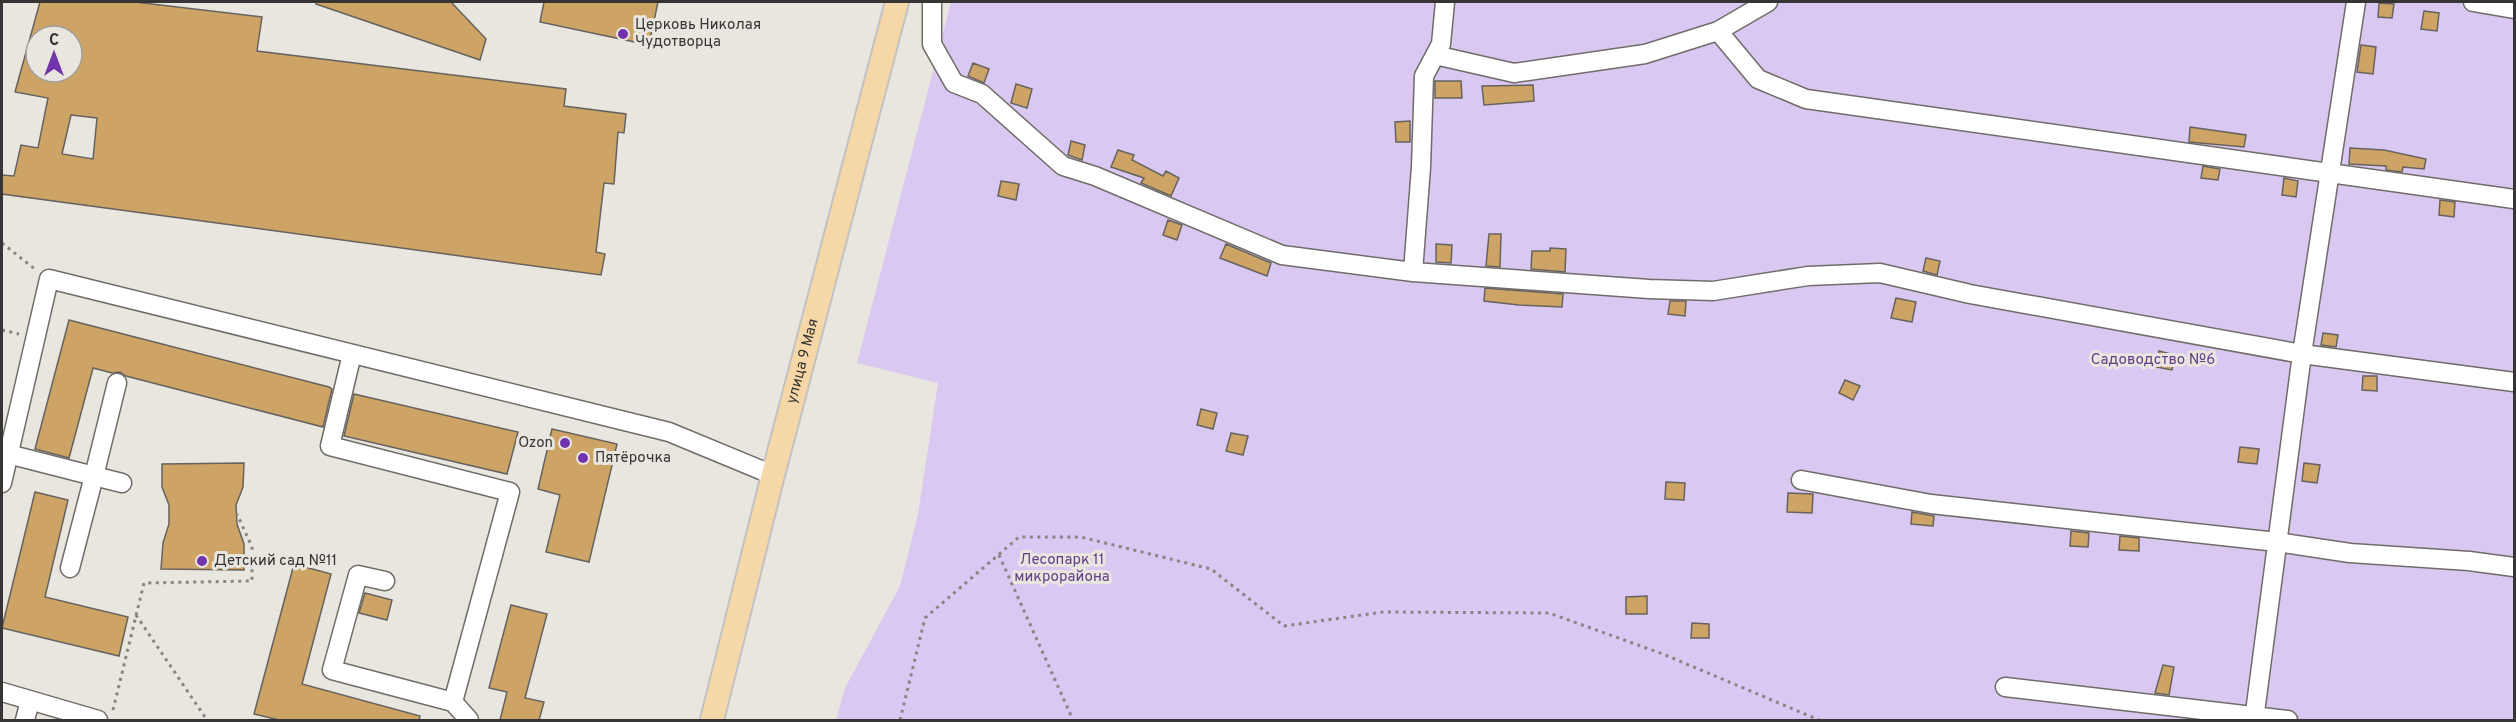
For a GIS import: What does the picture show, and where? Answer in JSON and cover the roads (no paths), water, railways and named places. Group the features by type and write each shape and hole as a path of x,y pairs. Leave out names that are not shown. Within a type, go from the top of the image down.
{"main road":[{"name":"улица 9 Мая","path":"712,720 773,475 897,2"}],"street":[{"path":"932,2 933,44 954,83 982,94 1063,166 1095,176 1282,255 1413,272 1649,289 1713,291 1808,276 1880,273 1970,294 2302,354 2514,382"},
{"path":"1413,272 1421,167 1424,76 1441,44 1445,2"},
{"path":"1435,55 1514,73 1645,54 1718,31 1768,2"},
{"path":"2255,718 2302,354 2356,2"},
{"path":"2473,2 2514,9"},
{"path":"1718,31 1758,79 1806,99 2331,175 2514,199"},
{"path":"2,483 49,279 669,432 773,475"},
{"path":"352,354 330,446 510,492 453,702"},
{"path":"70,568 117,383"},
{"path":"8,454 122,483"},
{"path":"1801,480 1931,504 2277,542 2350,553 2469,561 2514,567"},
{"path":"385,581 358,575 332,670 453,702 469,720"},
{"path":"2006,687 2255,718 2288,720"},
{"path":"2,692 98,720"},
{"path":"25,720 30,701"}],"place":[{"name":"Церковь Николая Чудотворца","path":"623,34"},
{"name":"Ozon","path":"565,443"},
{"name":"Пятёрочка","path":"583,458"},
{"name":"Детский сад №11","path":"202,561"}],"park label":[{"name":"Садоводство №6","path":"2153,360"},
{"name":"Лесопарк 11 микрорайона","path":"1062,568"}]}
